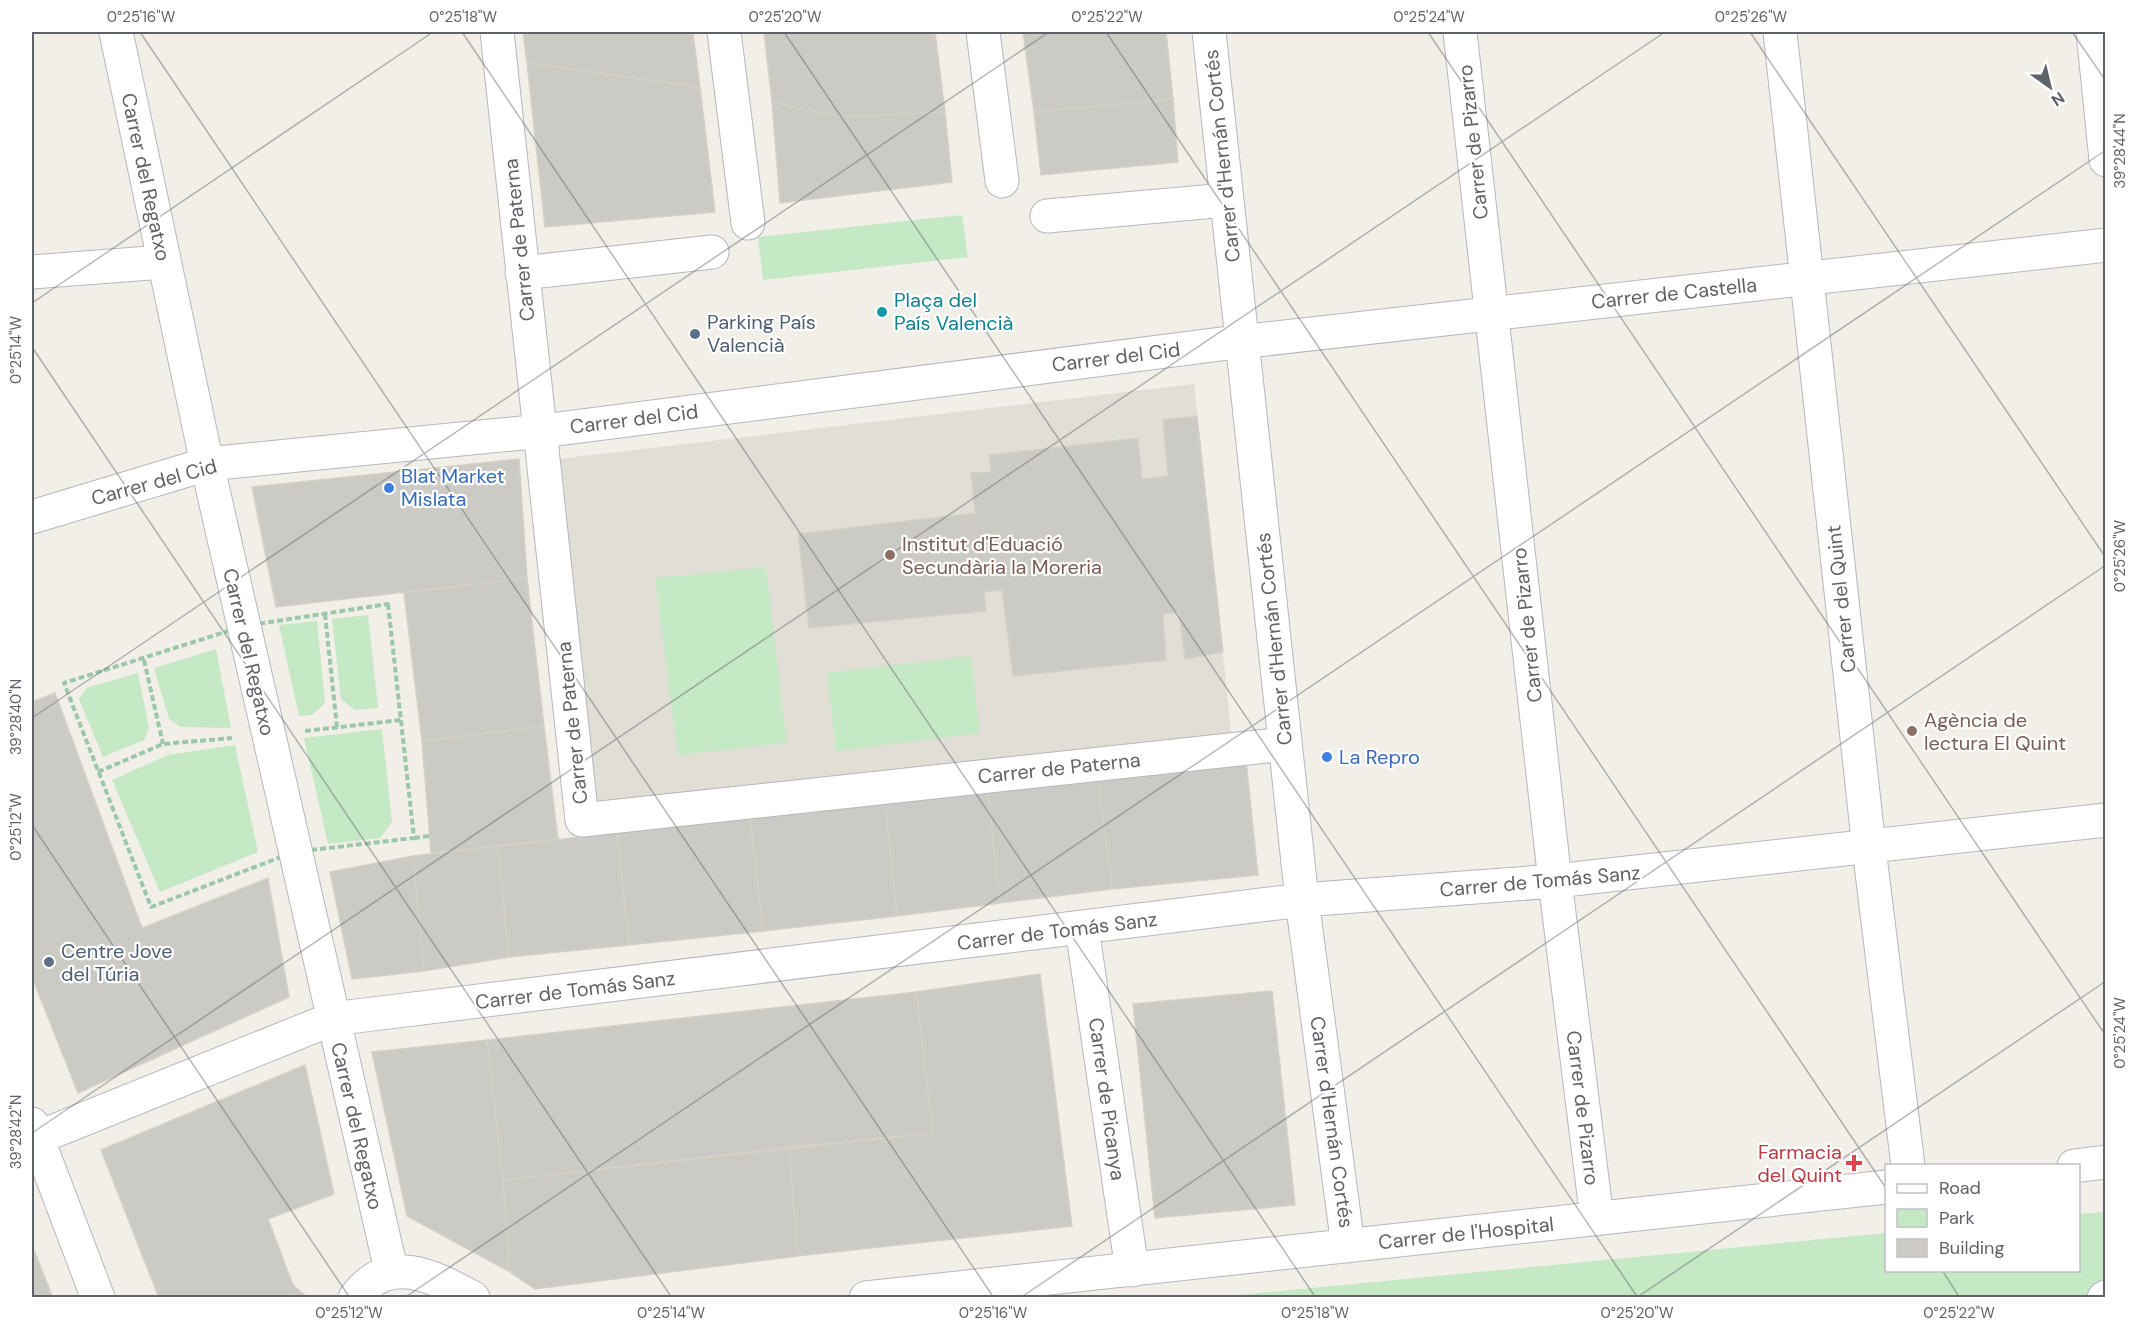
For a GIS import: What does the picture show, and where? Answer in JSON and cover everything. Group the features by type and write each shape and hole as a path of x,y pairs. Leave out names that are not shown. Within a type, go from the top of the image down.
{"street":[{"name":"Carrer del Regatxo","path":"116,32 207,464 391,1270"},
{"name":"Carrer de Paterna","path":"496,32 542,431 582,820 1285,744"},
{"path":"724,32 748,223"},
{"path":"983,32 1002,181"},
{"name":"Carrer d'Hernán Cortés","path":"1209,32 1302,900 1348,1246"},
{"name":"Carrer de Pizarro","path":"1460,32 1555,881 1597,1219"},
{"name":"Carrer del Quint","path":"1780,32 1869,848 1908,1164"},
{"path":"2093,32 2106,160"},
{"path":"1047,216 1226,200"},
{"name":"Carrer de Castella","path":"1243,342 1491,312 2106,245"},
{"path":"522,273 712,252"},
{"path":"32,273 163,262"},
{"name":"Carrer del Cid","path":"32,516 207,464 542,431 1243,342"},
{"name":"Carrer de Tomás Sanz","path":"33,1134 332,1019 1302,900 1555,881 2106,820"},
{"name":"Carrer de Picanya","path":"1082,928 1132,1270"},
{"path":"33,1134 98,1298"},
{"path":"2080,1165 2106,1162"},
{"name":"Carrer de l'Hospital","path":"866,1298 1885,1187"},
{"path":"355,1298 366,1283 391,1270 434,1277 472,1298"}],"path":[{"path":"325,614 337,727"},
{"path":"144,660 163,744"},
{"path":"414,838 429,836"}],"shaded area":[{"name":"Institut d'Eduació Secundària la Moreria","path":"1194,384 1232,739 594,803 558,459"}],"green space":[{"path":"962,215 968,257 763,280 758,237"},
{"path":"766,567 787,743 678,755 655,578"},
{"path":"368,615 378,708 355,710 341,699 332,619"},
{"path":"317,621 325,703 312,715 299,716 279,625"},
{"path":"216,649 231,728 180,727 169,719 154,668"},
{"path":"971,656 980,733 836,751 827,673"},
{"path":"138,673 149,728 144,740 103,757 79,699 86,688"},
{"path":"382,729 392,822 380,838 328,844 304,738"},
{"path":"235,745 258,852 160,892 112,780 168,755"},
{"path":"2105,1212 2105,1297 1208,1298 1885,1233 1885,1272 2080,1272 2080,1214"}],"building":[{"path":"523,32 693,32 700,87 527,63"},
{"path":"764,32 935,32 945,112 841,117 772,102"},
{"path":"1023,32 1166,32 1173,99 1034,112"},
{"path":"527,63 700,87 715,212 545,227"},
{"path":"1173,99 1178,162 1041,175 1034,112"},
{"path":"772,102 841,117 945,112 952,182 780,203"},
{"path":"1197,416 1223,652 1185,659 1179,612 1163,614 1166,660 1013,676 1002,590 984,592 986,611 809,628 798,534 975,513 971,473 991,472 989,455 1138,438 1142,479 1168,476 1163,420"},
{"path":"519,459 527,578 276,607 252,487"},
{"path":"527,578 544,726 422,741 404,593"},
{"path":"55,693 142,928 268,878 289,997 78,1093 32,977 32,702"},
{"path":"544,726 558,839 431,853 422,741"},
{"path":"1246,761 1258,875 1112,889 1098,779"},
{"path":"1098,779 1112,889 1000,903 988,791"},
{"path":"988,791 1000,903 897,916 885,802"},
{"path":"885,802 897,916 763,931 750,817"},
{"path":"750,817 763,931 629,945 617,833"},
{"path":"617,833 629,945 509,957 498,846"},
{"path":"498,846 509,957 424,971 413,856"},
{"path":"413,856 424,971 352,979 330,872"},
{"path":"1040,974 1072,1226 798,1256 789,1147 933,1133 916,992"},
{"path":"1272,991 1295,1205 1155,1218 1133,1004"},
{"path":"916,992 933,1133 503,1180 487,1040"},
{"path":"487,1040 503,1180 510,1272 407,1216 372,1052"},
{"path":"305,1065 334,1194 268,1219 293,1285 306,1296 159,1298 101,1150"},
{"path":"789,1147 798,1256 535,1289 510,1272 503,1180"},
{"path":"32,1245 53,1298 32,1298"}],"place":[{"name":"Plaça del País Valencià","path":"882,312"},
{"name":"Parking País Valencià","path":"695,334"},
{"name":"Blat Market Mislata","path":"389,488"},
{"name":"Institut d'Eduació Secundària la Moreria","path":"890,555"},
{"name":"Agència de lectura El Quint","path":"1912,731"},
{"name":"La Repro","path":"1327,757"},
{"name":"Centre Jove del Túria","path":"49,962"},
{"name":"Farmacia del Quint","path":"1854,1163"}]}
